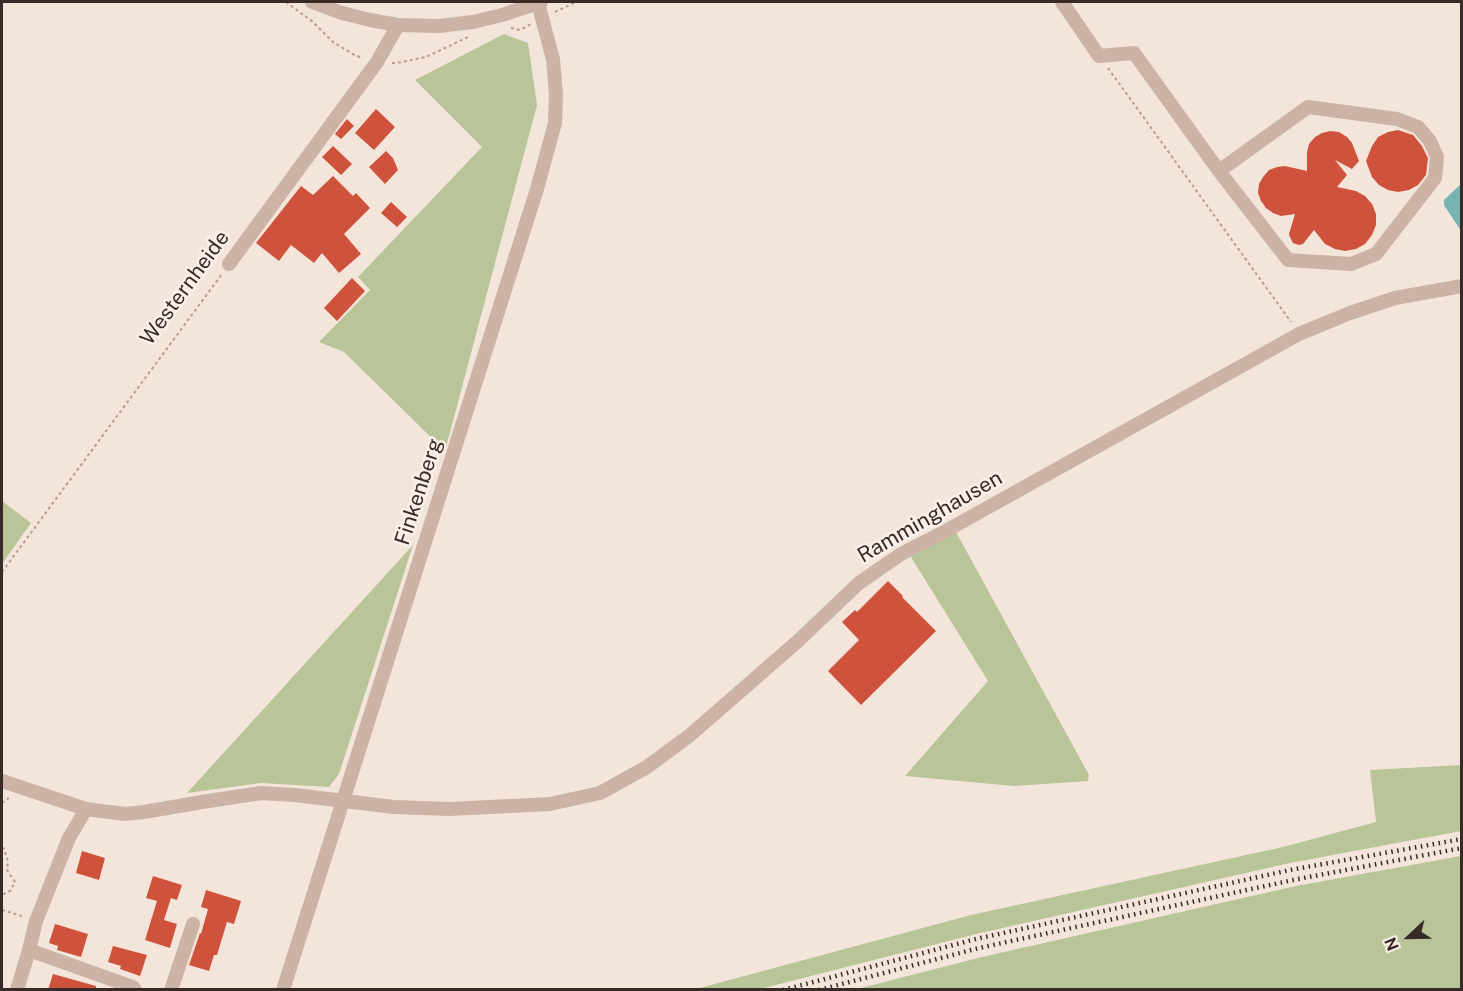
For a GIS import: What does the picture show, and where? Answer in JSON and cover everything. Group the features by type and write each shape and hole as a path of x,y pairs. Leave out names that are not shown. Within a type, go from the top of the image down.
{"street":[{"path":"312,2 370,20 398,25 439,26 473,22 539,2"},
{"name":"Finkenberg","path":"283,990 534,200 555,123 556,94 553,60 539,2"},
{"path":"1062,2 1099,56 1134,53 1220,171 1288,260 1351,264 1376,254 1435,178 1437,157 1430,141 1418,127 1396,119 1308,107 1220,171"},
{"name":"Westernheide","path":"229,264 377,62 398,25"},
{"name":"Ramminghausen","path":"4,787 86,809 125,814 261,793 394,807 449,809 550,804 600,793 646,766 689,736 798,641 859,583 901,554 1299,334 1395,298 1461,286"},
{"path":"17,990 36,921 69,838 86,809"},
{"path":"171,990 193,924"},
{"path":"29,950 133,987 135,990"}],"path":[{"path":"542,18 576,2"},
{"path":"1099,56 1299,334"},
{"name":"Westernheide","path":"2,572 229,264"},
{"path":"2,803 4,787"},
{"path":"2,847 8,861 8,870 15,882 10,891 2,895"},
{"path":"2,910 36,921"}],"green space":[{"path":"504,34 528,43 537,105 445,451 344,352 319,342 370,290 358,277 482,147 415,80"},
{"path":"2,501 31,523 2,564"},
{"path":"956,532 1089,775 1088,781 1014,786 905,776 988,681 911,557"},
{"path":"413,545 339,774 329,787 261,783 187,793"},
{"path":"1461,765 1461,831 1290,863 976,934 760,989 696,989 971,915 1283,847 1376,822 1370,770"},
{"path":"1461,856 1461,989 857,989 982,957 1296,886"}],"water":[{"path":"1461,184 1461,231 1444,205 1444,200"}],"building":[{"path":"376,109 395,127 374,150 355,133"},
{"path":"347,119 354,126 341,139 335,134"},
{"path":"1398,130 1413,135 1428,158 1426,175 1418,185 1398,192 1379,185 1372,177 1366,161 1378,137"},
{"path":"1330,131 1339,132 1347,137 1359,161 1352,169 1335,160 1347,175 1337,187 1356,191 1365,196 1372,204 1376,214 1376,225 1365,244 1345,251 1325,244 1314,230 1303,244 1293,243 1289,234 1295,214 1281,216 1273,213 1266,208 1258,193 1259,184 1269,170 1285,166 1307,171 1309,144 1315,137"},
{"path":"333,146 352,164 341,175 322,157"},
{"path":"386,151 393,158 398,170 385,184 369,167"},
{"path":"333,176 353,196 356,193 370,208 344,234 361,254 339,273 322,253 314,263 291,245 279,261 256,243 301,186 313,195"},
{"path":"391,202 407,217 397,227 381,213"},
{"path":"352,278 365,291 337,321 324,308"},
{"path":"888,581 936,631 861,705 828,671 859,640 842,622 855,610 857,612"},
{"path":"82,851 105,858 99,880 76,873"},
{"path":"153,876 182,885 177,900 171,898 164,920 177,924 170,948 145,940 157,901 146,898"},
{"path":"206,890 241,901 234,924 227,922 217,955 214,955 209,971 189,965 208,909 201,907"},
{"path":"55,924 88,934 81,957 57,950 58,946 49,943"},
{"path":"113,946 147,955 140,976 108,962"},
{"path":"53,974 96,986 96,990 48,990"}],"railway":[{"path":"783,990 976,939 1290,870 1462,839"},
{"path":"819,990 979,948 1293,880 1462,848"}]}
